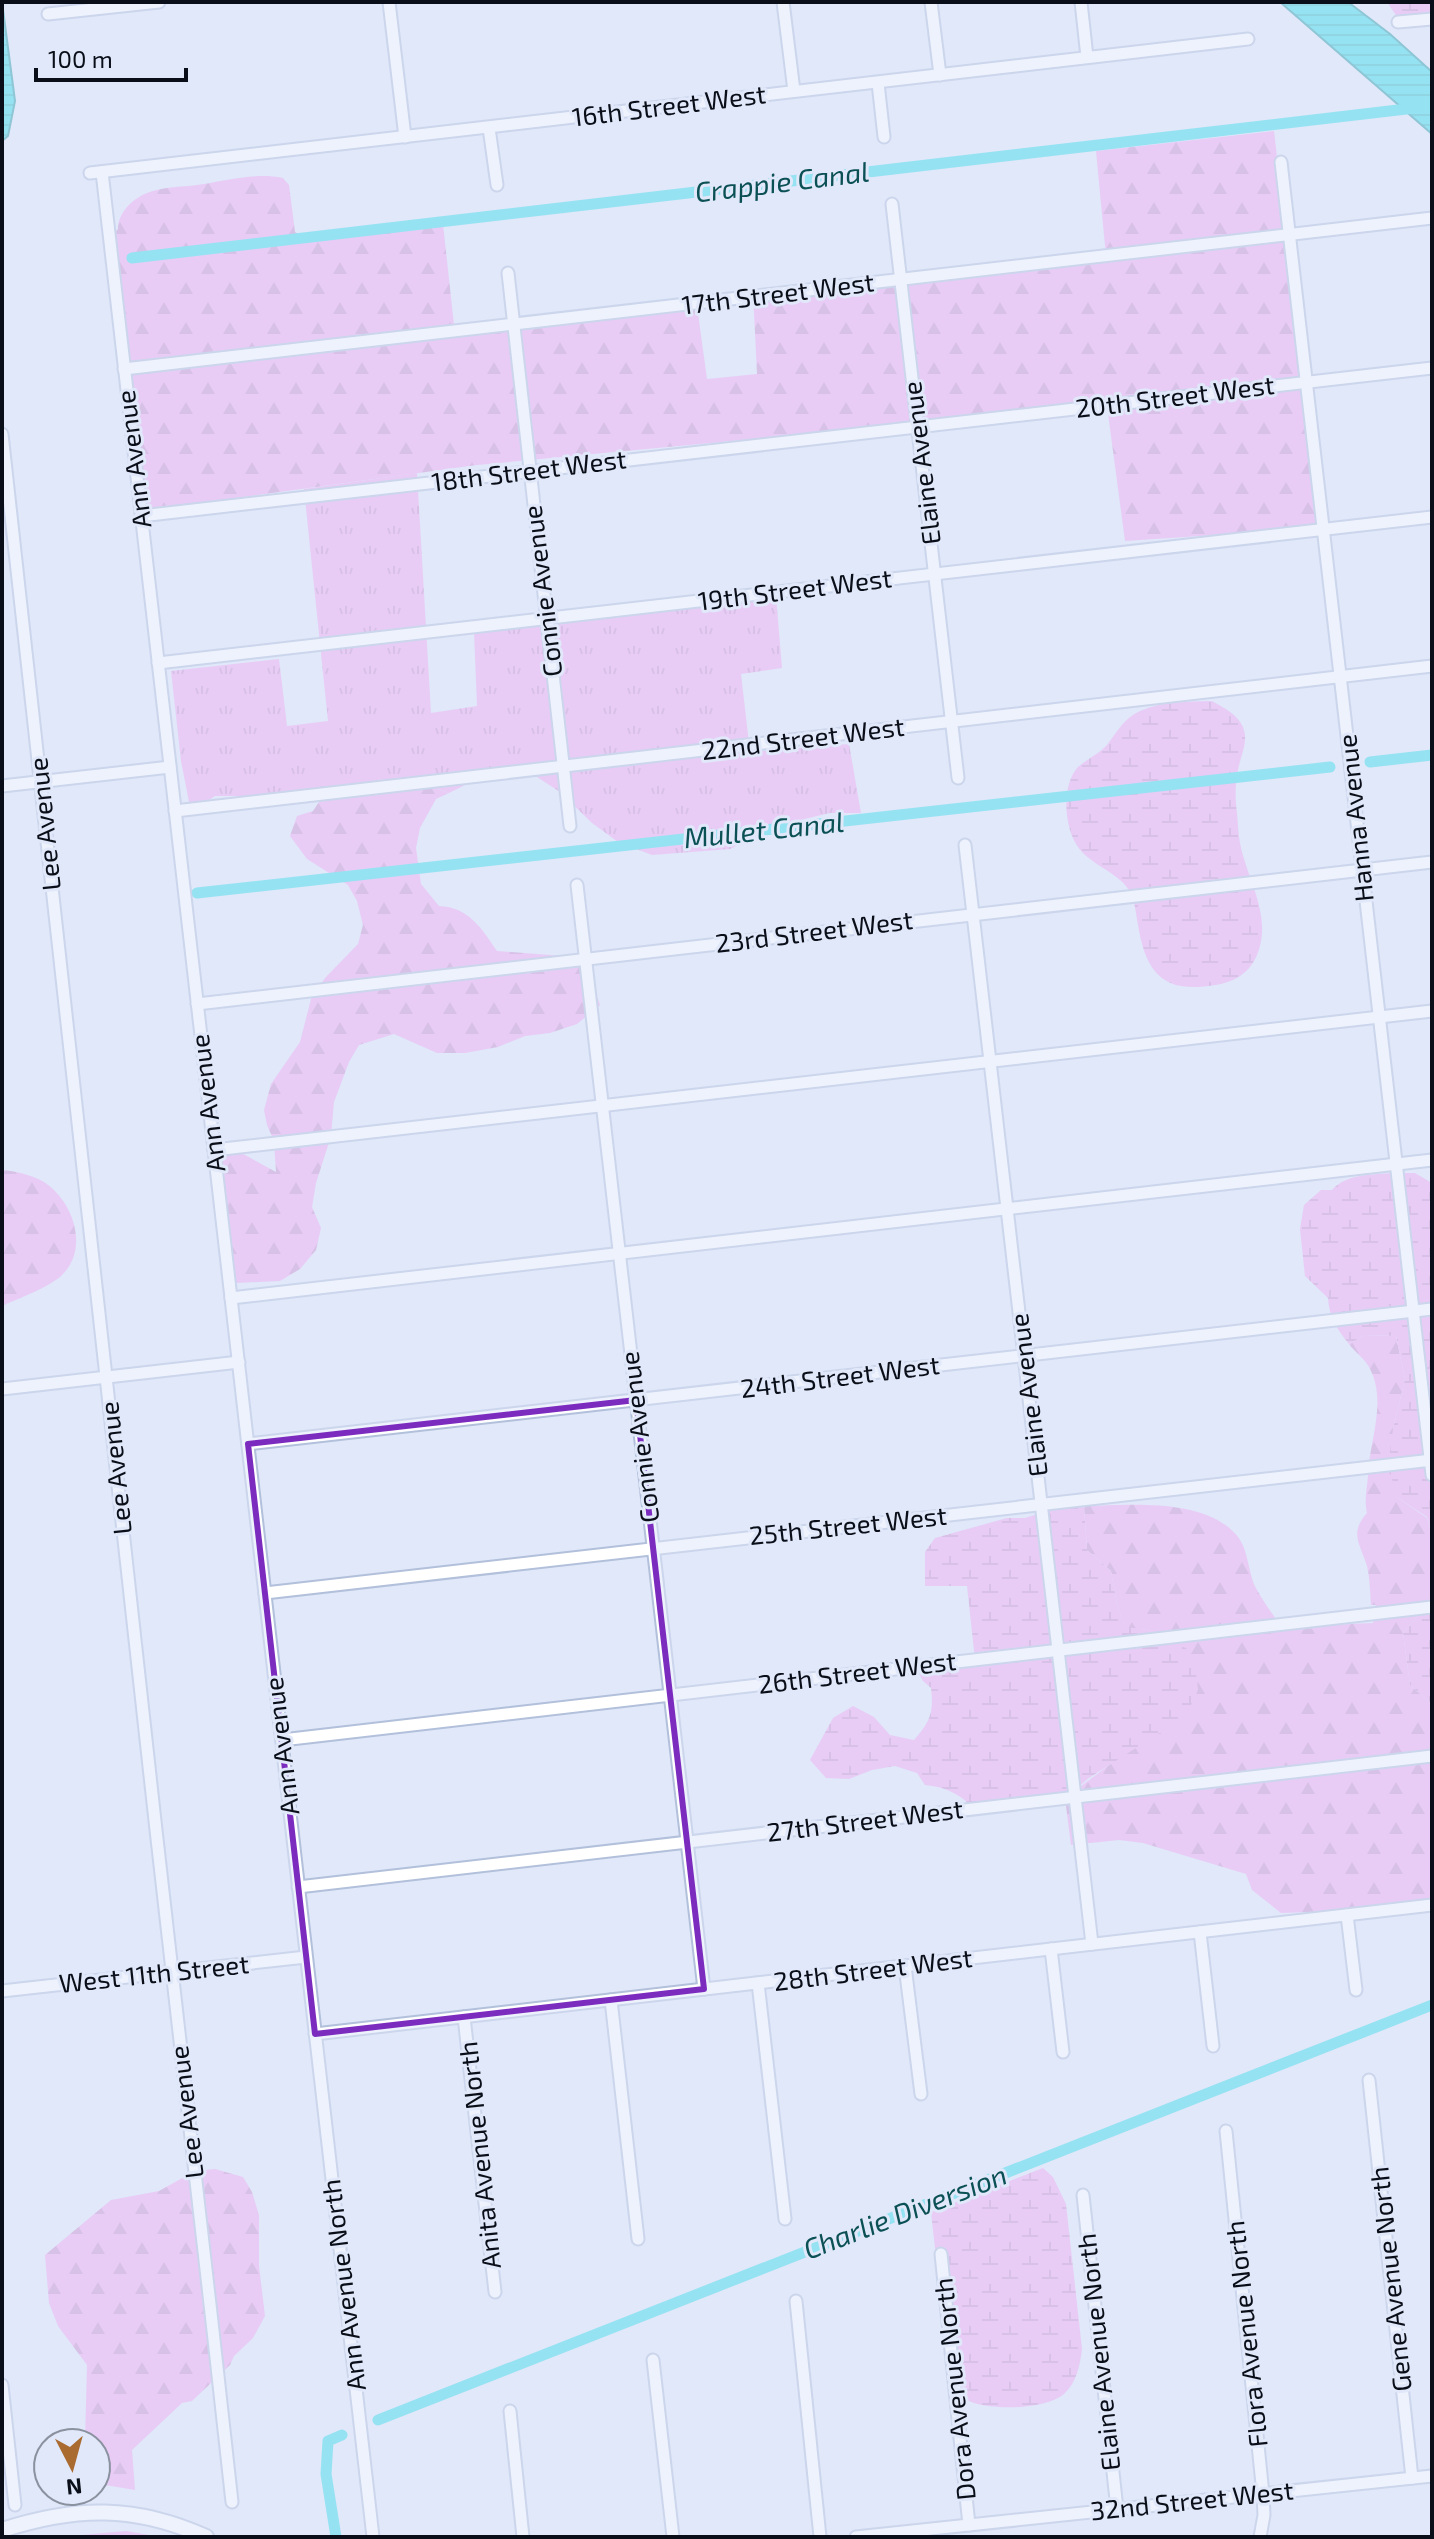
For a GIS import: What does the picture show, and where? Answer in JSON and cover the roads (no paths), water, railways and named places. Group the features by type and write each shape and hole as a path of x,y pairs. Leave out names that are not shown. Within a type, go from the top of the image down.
{"street":[{"path":"48,14 159,2"},
{"path":"389,2 405,137"},
{"path":"783,2 794,91"},
{"path":"931,2 940,75"},
{"path":"1081,2 1087,57"},
{"path":"1398,22 1432,19"},
{"name":"16th Street West","path":"96,172 1248,39"},
{"path":"878,83 884,137"},
{"path":"489,128 497,185"},
{"name":"Hanna Avenue","path":"1281,162 1432,1475"},
{"name":"Ann Avenue","path":"96,172 124,369 315,2034"},
{"name":"Elaine Avenue","path":"892,204 952,722"},
{"name":"17th Street West","path":"124,369 1432,218"},
{"name":"Connie Avenue","path":"508,273 570,826"},
{"name":"20th Street West","path":"918,426 1432,368"},
{"name":"18th Street West","path":"141,516 918,426"},
{"name":"Lee Avenue","path":"2,434 174,1972 179,2048 232,2502"},
{"name":"19th Street West","path":"158,663 1432,517"},
{"name":"22nd Street West","path":"175,811 1432,666"},
{"path":"952,722 958,778"},
{"path":"2,786 170,767"},
{"name":"Elaine Avenue","path":"965,845 1092,1944"},
{"name":"23rd Street West","path":"197,1004 1432,862"},
{"name":"Connie Avenue","path":"577,885 704,1989"},
{"path":"214,1150 1432,1011"},
{"path":"231,1298 1432,1160"},
{"name":"24th Street West","path":"248,1444 1432,1309"},
{"path":"2,1389 239,1362"},
{"name":"25th Street West","path":"265,1593 1431,1460"},
{"name":"26th Street West","path":"282,1740 1432,1607"},
{"name":"27th Street West","path":"298,1887 1432,1756"},
{"name":"28th Street West","path":"315,2034 1432,1905"},
{"path":"1347,1915 1356,1990"},
{"path":"1200,1932 1213,2046"},
{"path":"1051,1949 1063,2052"},
{"name":"West 11th Street","path":"2,1991 306,1957"},
{"path":"905,1966 921,2094"},
{"path":"758,1983 785,2219"},
{"path":"611,2000 638,2239"},
{"name":"Anita Avenue North","path":"464,2017 495,2292"},
{"name":"Ann Avenue North","path":"315,2034 373,2537"},
{"name":"Gene Avenue North","path":"1369,2080 1412,2478"},
{"name":"Flora Avenue North","path":"1226,2131 1263,2494 1264,2515 1260,2537"},
{"name":"Elaine Avenue North","path":"1083,2195 1117,2509"},
{"name":"Dora Avenue North","path":"941,2254 969,2525"},
{"path":"796,2301 820,2537"},
{"path":"653,2360 673,2537"},
{"path":"2,2385 15,2505"},
{"path":"510,2411 523,2537"},
{"name":"32nd Street West","path":"856,2537 1432,2476"},
{"path":"2,2530 61,2514 115,2512 159,2519 206,2537"}],"water":[{"path":"2,2 15,101 8,136 2,141"},
{"path":"1280,2 1348,2 1390,34 1432,72 1432,134"}],"waterway":[{"name":"Crappie Canal","path":"132,258 1432,106"},
{"name":"Mullet Canal","path":"1370,762 1432,755"},
{"name":"Mullet Canal","path":"197,893 1330,767"},
{"name":"Charlie Diversion","path":"378,2420 1432,2005"},
{"name":"Charlie Diversion","path":"336,2537 326,2474 328,2441 342,2435"}]}
